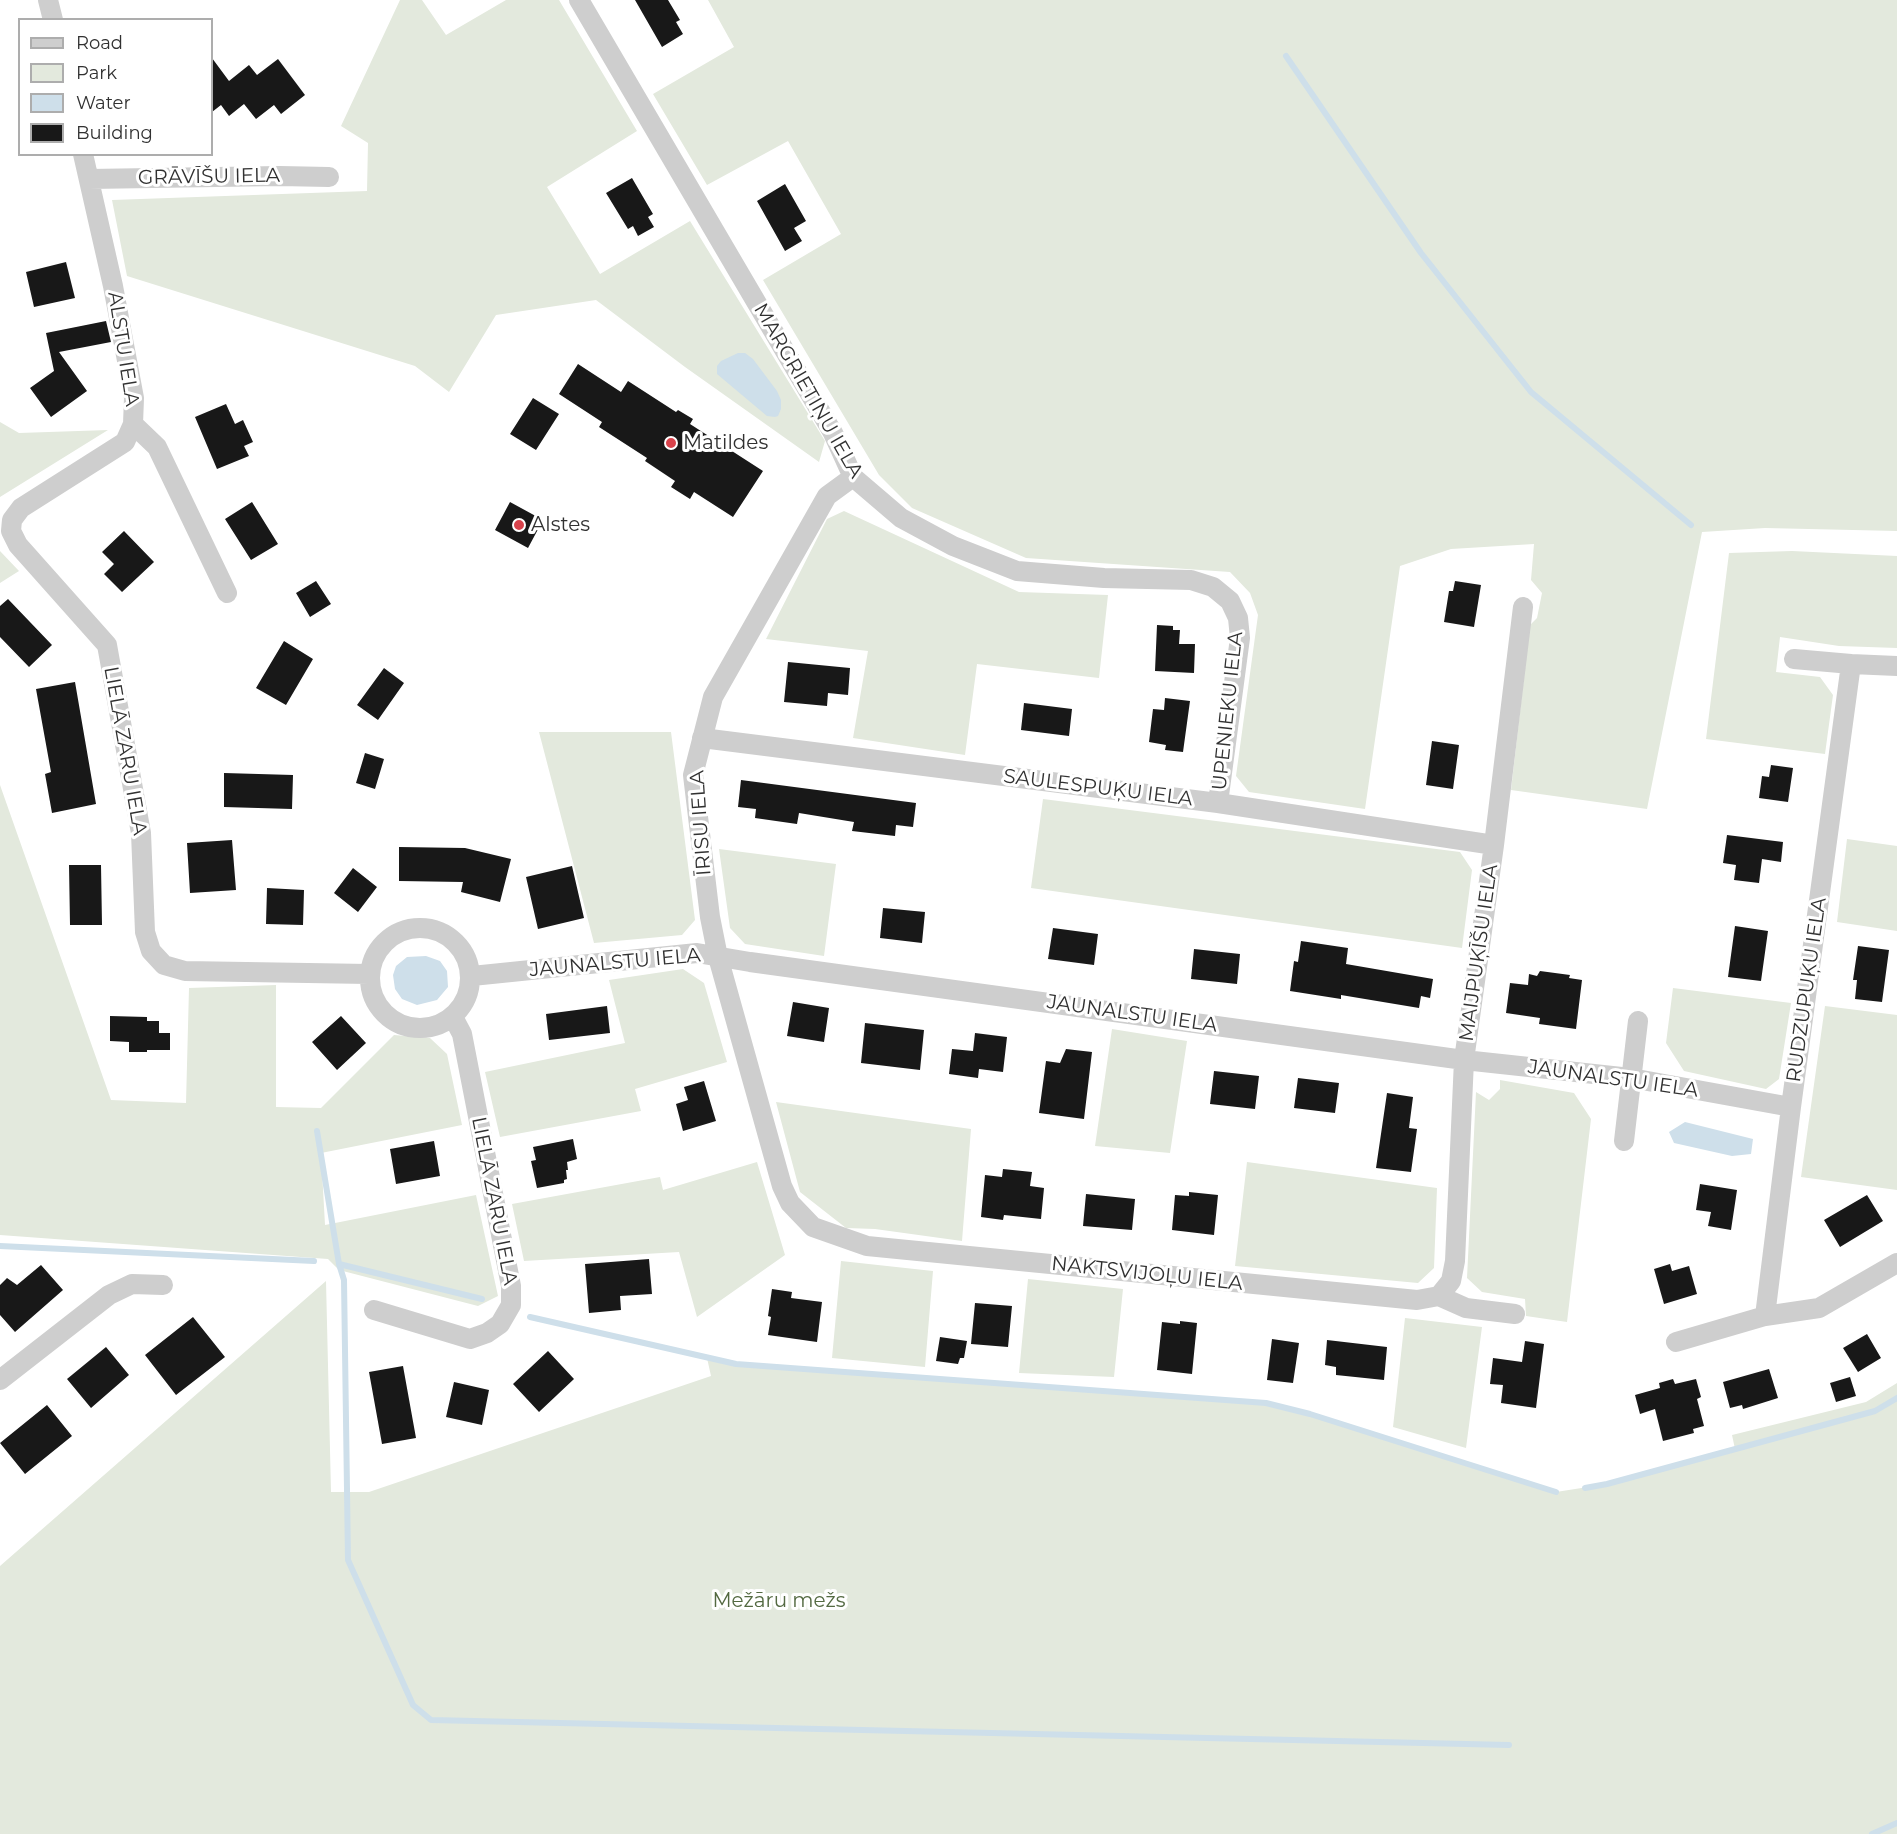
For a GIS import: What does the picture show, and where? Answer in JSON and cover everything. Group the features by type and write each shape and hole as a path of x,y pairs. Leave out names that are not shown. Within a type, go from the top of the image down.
{"street":[{"path":"48,0 52,18"},
{"name":"MARGRIETIŅU IELA","path":"579,0 833,433 853,477 901,518 953,546 1017,572 1104,578 1191,580 1213,587 1230,601 1238,618"},
{"name":"ALSTU IELA","path":"83,156 113,286 134,398 133,424 157,447 227,593"},
{"name":"GRĀVĪŠU IELA","path":"89,179 329,177"},
{"name":"LIELĀ ZARU IELA","path":"133,424 125,442 21,508 12,520 11,531 18,544 107,645 141,833 145,932 151,951 164,965 185,971 369,974"},
{"name":"ĪRISU IELA","path":"790,1203 782,1186 717,957 693,775 713,697 827,496 853,477"},
{"name":"MAIJPUĶĪŠU IELA","path":"1439,1296 1451,1281 1455,1261 1464,1060 1494,845 1523,607"},
{"name":"UPENIEKU IELA","path":"1218,803 1240,638 1238,618"},
{"path":"1794,659 1897,666"},
{"name":"RUDZUPUĶU IELA","path":"1765,1316 1851,664"},
{"name":"SAULESPUĶU IELA","path":"702,738 1218,803 1494,845"},
{"path":"421,926 446,933 464,951 472,976 467,998 453,1017 432,1028 408,1027 387,1016 373,997 369,974 378,949 396,932 421,926"},
{"name":"JAUNALSTU IELA","path":"472,976 697,953 1464,1060 1631,1078 1791,1107"},
{"name":"LIELĀ ZARU IELA","path":"374,1310 470,1339 487,1333 500,1324 511,1305 511,1286 462,1034 453,1017"},
{"path":"1624,1141 1638,1020"},
{"name":"NAKTSVIJOĻU IELA","path":"790,1203 813,1227 867,1246 1417,1300 1439,1296 1466,1308 1515,1314"},
{"path":"1676,1341 1765,1316 1819,1308 1897,1263"},
{"path":"0,1380 109,1295 132,1284 163,1285"}],"green space":[{"path":"400,0 422,0 446,35 506,0 559,0 637,131 547,187 600,274 690,221 825,441 819,462 685,367 596,300 496,315 449,392 415,366 127,276 112,200 367,191 368,143 341,126"},
{"path":"708,0 1897,0 1897,531 1765,528 1702,532 1647,809 1511,790 1530,625 1537,618 1542,593 1531,580 1534,544 1451,549 1400,566 1365,809 1249,792 1236,776 1258,615 1250,593 1230,572 1026,558 912,508 879,475 763,280 841,234 788,141 707,185 653,94 734,47"},
{"path":"0,422 19,433 108,430 0,497"},
{"path":"844,511 1019,592 1108,595 1099,678 977,664 965,755 853,738 868,651 766,639 827,519"},
{"path":"0,551 19,571 0,583"},
{"path":"1792,551 1897,556 1897,648 1839,646 1780,637 1776,672 1820,677 1833,695 1825,754 1706,739 1729,553"},
{"path":"539,732 671,732 695,920 682,935 594,943"},
{"path":"0,785 111,1100 186,1103 189,988 276,985 276,1107 321,1108 394,1035 430,1038 447,1054 462,1125 321,1153 325,1225 476,1195 498,1296 478,1306 339,1270 328,1259 0,1235"},
{"path":"1043,799 1460,852 1472,870 1462,948 1031,888"},
{"path":"1847,839 1897,846 1897,931 1837,922"},
{"path":"719,849 836,864 824,956 745,944 730,928"},
{"path":"683,969 704,983 727,1062 635,1089 641,1111 500,1137 485,1072 625,1043 609,980"},
{"path":"1673,988 1791,1003 1779,1079 1766,1089 1684,1071 1666,1043"},
{"path":"1825,1006 1897,1015 1897,1190 1801,1177"},
{"path":"1112,1029 1187,1041 1170,1153 1095,1146"},
{"path":"1500,1080 1574,1093 1591,1119 1567,1322 1526,1316 1525,1299 1482,1292 1467,1278 1476,1092 1489,1100 1500,1089"},
{"path":"776,1102 971,1129 962,1241 875,1229 846,1228 800,1192"},
{"path":"757,1162 785,1255 697,1317 679,1252 524,1261 512,1204 660,1177 663,1190"},
{"path":"1247,1162 1437,1188 1434,1268 1418,1283 1235,1266"},
{"path":"841,1261 933,1271 925,1367 832,1358"},
{"path":"1028,1279 1123,1289 1114,1377 1019,1373"},
{"name":"Mežāru mežs","path":"326,1281 331,1492 369,1492 711,1376 707,1358 736,1364 1266,1403 1310,1414 1556,1492 1607,1484 1735,1449 1732,1435 1866,1402 1897,1383 1897,1834 0,1834 0,1566"},
{"path":"1405,1318 1482,1327 1466,1448 1393,1427"}],"water":[{"path":"738,353 745,353 753,359 777,391 781,400 778,416 767,416 717,374 717,366 721,361"},
{"path":"426,956 440,961 447,971 448,987 437,1000 417,1005 402,999 395,989 393,975 396,966 407,957"},
{"path":"1685,1122 1753,1139 1751,1154 1732,1156 1674,1143 1669,1132"}],"building":[{"path":"635,0 668,0 680,20 676,22 683,34 662,47"},
{"path":"213,59 229,81 249,65 257,75 278,59 305,95 281,114 274,105 256,119 244,104 229,116 221,105 213,111"},
{"path":"632,178 653,214 648,217 654,227 638,236 633,226 628,229 606,193"},
{"path":"785,184 806,221 794,228 802,241 785,251 757,201"},
{"path":"66,262 75,298 34,307 26,272"},
{"path":"106,321 111,342 59,352 87,391 51,417 30,388 54,371 46,333"},
{"name":"Matildes","path":"578,364 621,392 628,381 676,412 678,410 693,419 690,424 763,471 733,517 694,492 690,499 671,487 675,481 645,461 647,458 599,427 602,422 559,394"},
{"path":"533,398 559,414 536,450 510,434"},
{"path":"226,404 235,424 243,420 253,442 244,446 249,456 217,469 195,417"},
{"path":"252,502 278,544 251,560 225,519"},
{"name":"Alstes","path":"510,502 543,520 528,548 495,530"},
{"path":"124,531 154,562 122,592 104,574 114,564 102,552"},
{"path":"316,581 331,604 310,617 296,593"},
{"path":"1455,581 1481,585 1474,627 1444,622 1449,591 1453,591"},
{"path":"8,599 52,645 29,667 0,637 0,606"},
{"path":"1157,625 1173,626 1173,630 1180,630 1179,644 1195,644 1194,673 1155,671"},
{"path":"284,641 313,659 286,705 256,688"},
{"path":"788,662 850,668 848,695 828,693 827,706 784,702"},
{"path":"384,668 404,683 378,720 357,705"},
{"path":"75,682 96,804 52,813 45,774 51,772 36,689"},
{"path":"1165,698 1190,701 1183,752 1165,750 1166,745 1149,742 1153,709 1164,710"},
{"path":"1024,703 1072,709 1069,736 1021,730"},
{"path":"1432,741 1459,745 1453,789 1426,785"},
{"path":"365,753 384,759 375,789 356,783"},
{"path":"1771,765 1793,768 1788,802 1759,798 1762,776 1769,777"},
{"path":"224,773 293,775 292,809 224,807"},
{"path":"741,780 916,803 913,827 896,825 895,836 852,831 854,822 799,813 797,824 755,818 756,809 738,807"},
{"path":"1727,835 1783,842 1781,862 1762,859 1759,883 1734,880 1736,865 1723,863"},
{"path":"232,840 236,890 190,893 187,843"},
{"path":"399,847 465,848 511,859 500,902 461,892 463,882 399,881"},
{"path":"69,865 101,865 102,925 70,925"},
{"path":"572,866 584,918 538,929 526,877"},
{"path":"353,868 377,887 358,912 334,893"},
{"path":"267,888 304,890 303,925 266,924"},
{"path":"883,908 925,912 922,943 880,938"},
{"path":"1735,926 1768,931 1761,981 1728,977"},
{"path":"1053,928 1098,934 1094,965 1048,959"},
{"path":"1301,941 1348,948 1346,964 1433,979 1430,998 1421,996 1419,1008 1341,995 1341,999 1290,991 1294,961 1298,962"},
{"path":"1858,946 1889,950 1882,1002 1855,999 1857,980 1853,980"},
{"path":"1194,949 1240,954 1237,984 1191,979"},
{"path":"1540,971 1570,975 1569,978 1582,980 1576,1029 1539,1024 1540,1018 1506,1013 1510,983 1528,985 1529,974 1537,976"},
{"path":"793,1002 829,1008 824,1042 787,1036"},
{"path":"607,1006 610,1033 549,1040 546,1014"},
{"path":"110,1016 147,1017 147,1021 159,1021 159,1033 170,1033 170,1050 129,1052 129,1042 110,1041"},
{"path":"341,1016 366,1043 337,1070 312,1042"},
{"path":"865,1023 924,1030 920,1070 861,1063"},
{"path":"975,1033 1007,1037 1003,1072 979,1069 978,1078 949,1074 952,1049 973,1051"},
{"path":"1066,1049 1092,1052 1084,1119 1039,1113 1046,1061 1060,1063"},
{"path":"1214,1071 1259,1076 1255,1109 1210,1104"},
{"path":"1298,1078 1339,1083 1335,1113 1294,1108"},
{"path":"704,1081 716,1121 683,1131 676,1104 688,1100 684,1087"},
{"path":"1387,1093 1413,1097 1409,1128 1417,1129 1411,1172 1376,1168"},
{"path":"573,1139 577,1159 567,1162 567,1179 564,1183 537,1188 531,1161 536,1160 533,1147"},
{"path":"434,1141 440,1176 396,1184 390,1149"},
{"path":"1003,1169 1032,1172 1030,1186 1044,1188 1041,1219 1004,1215 1003,1220 981,1217 985,1175 1002,1177"},
{"path":"1700,1184 1737,1190 1731,1230 1708,1226 1711,1212 1696,1210"},
{"path":"1189,1192 1218,1195 1214,1235 1172,1230 1175,1195 1189,1196"},
{"path":"1086,1194 1135,1199 1132,1230 1083,1226"},
{"path":"1867,1195 1883,1221 1840,1247 1824,1220"},
{"path":"649,1259 652,1294 620,1296 621,1310 589,1313 585,1264"},
{"path":"1670,1264 1672,1271 1689,1266 1697,1294 1664,1304 1654,1269"},
{"path":"41,1265 63,1290 15,1332 0,1315 0,1285 7,1278 17,1285"},
{"path":"772,1289 792,1292 791,1298 822,1302 817,1342 768,1335"},
{"path":"975,1303 1012,1306 1008,1347 971,1344"},
{"path":"193,1317 225,1357 176,1395 145,1355"},
{"path":"1180,1321 1197,1323 1192,1374 1157,1370 1162,1322 1180,1324"},
{"path":"1867,1334 1881,1358 1858,1372 1843,1348"},
{"path":"940,1337 967,1341 964,1358 960,1358 958,1364 936,1361"},
{"path":"1272,1339 1299,1343 1293,1383 1267,1380"},
{"path":"1327,1340 1387,1347 1384,1380 1336,1375 1336,1367 1325,1365"},
{"path":"1525,1341 1544,1344 1536,1408 1501,1403 1503,1385 1490,1384 1493,1358 1522,1362"},
{"path":"106,1347 129,1375 91,1408 67,1379"},
{"path":"548,1351 574,1379 539,1412 513,1384"},
{"path":"403,1366 416,1438 382,1444 369,1372"},
{"path":"1769,1369 1778,1398 1743,1409 1742,1405 1730,1408 1723,1382"},
{"path":"1850,1377 1856,1396 1836,1402 1830,1383"},
{"path":"1673,1379 1675,1384 1696,1379 1701,1397 1697,1399 1704,1426 1693,1429 1694,1433 1663,1441 1655,1409 1640,1414 1635,1395 1660,1388 1659,1383"},
{"path":"454,1382 489,1390 482,1425 446,1417"},
{"path":"47,1405 72,1436 25,1474 0,1443"}],"waterway":[{"path":"1286,56 1421,253 1531,392 1691,525"},
{"path":"317,1131 339,1264 344,1280 348,1560 413,1705 431,1720 1509,1745"},
{"path":"0,1246 314,1261"},
{"path":"339,1264 482,1299"},
{"path":"530,1317 736,1364 1266,1403 1310,1414 1556,1492"},
{"path":"1585,1488 1875,1411 1897,1398"},
{"path":"1872,1834 1897,1823"}],"place":[{"name":"Matildes","path":"671,443"},
{"name":"Alstes","path":"519,525"}]}
